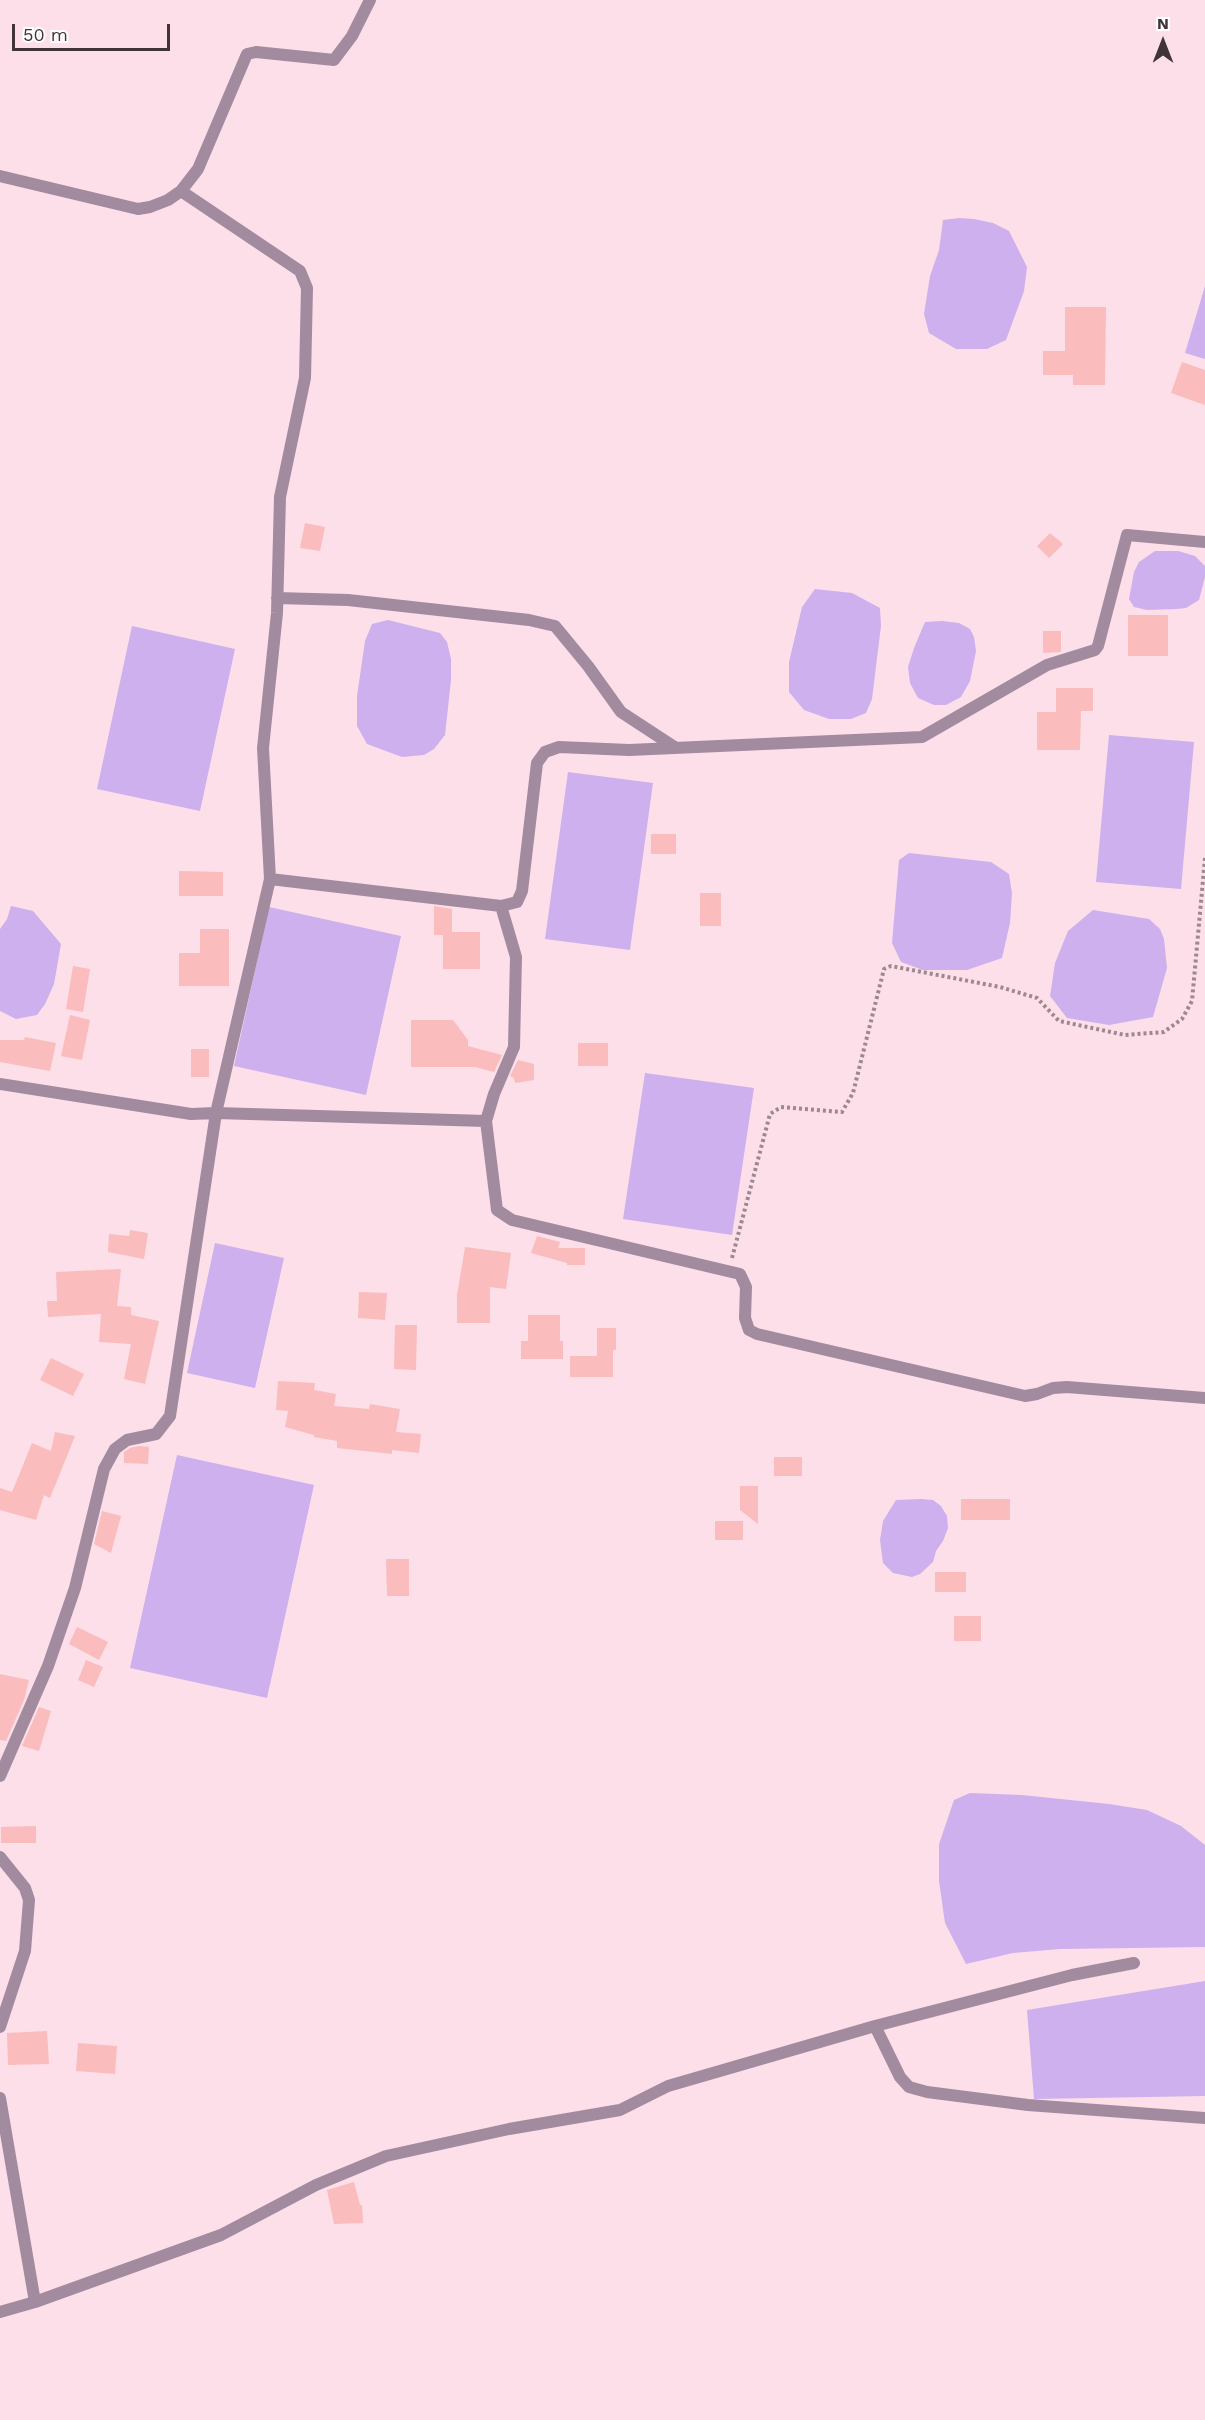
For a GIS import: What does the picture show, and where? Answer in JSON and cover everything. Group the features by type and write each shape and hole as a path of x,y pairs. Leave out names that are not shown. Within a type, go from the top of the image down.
{"street":[{"path":"0,176 138,208 150,207 168,200 181,191 198,169 247,54 256,52 334,60 352,36 370,0"},
{"path":"0,1776 52,1655 75,1588 104,1469 115,1449 127,1440 156,1434 170,1416 216,1113 270,879 263,748 277,598 280,497 304,378 308,288 300,271 181,191"},
{"path":"270,879 501,906 517,902 522,891 537,763 545,752 559,747 629,750 922,737 1047,665 1095,650 1098,646 1127,535 1205,542"},
{"path":"277,598 348,600 529,620 555,626 621,711 676,748"},
{"path":"501,906 516,957 514,1047 494,1094 486,1121 497,1210 512,1220 740,1274 746,1287 745,1318 749,1330 757,1334 1025,1396 1053,1388 1067,1387 1205,1398"},
{"path":"0,1084 192,1114 486,1121"},
{"path":"0,1857 26,1888 29,1900 24,1951 0,2027"},
{"path":"0,2312 221,2235 316,2185 386,2156 509,2129 620,2110 668,2086 875,2026 1072,1975 1134,1963"},
{"path":"875,2026 900,2077 909,2087 927,2092 1028,2105 1205,2118"},
{"path":"0,2098 34,2302"}],"path":[{"path":"729,1270 770,1114 781,1107 842,1112 853,1093 884,969 891,966 1000,987 1037,998 1059,1021 1125,1035 1164,1032 1182,1019 1192,1001 1205,858"}],"shaded area":[{"path":"959,218 993,223 1009,231 1027,267 1024,291 1006,340 987,349 956,349 929,333 924,314 930,276 939,250 943,220"},
{"path":"1205,286 1205,359 1185,353"},
{"path":"1155,551 1178,551 1195,556 1205,566 1205,577 1199,600 1186,608 1177,609 1147,610 1134,607 1129,599 1134,572 1139,562"},
{"path":"815,589 852,593 880,608 881,626 872,699 866,713 851,719 829,719 804,710 789,692 789,662 802,607"},
{"path":"388,620 440,633 447,642 451,659 451,680 445,735 434,749 424,755 402,757 367,744 357,726 357,696 365,641 372,624"},
{"path":"925,622 959,623 970,629 976,651 970,681 961,697 946,705 934,705 918,698 910,683 908,667"},
{"path":"132,626 235,649 200,811 97,789"},
{"path":"1109,735 1194,742 1181,889 1096,882"},
{"path":"568,772 653,783 630,950 545,939"},
{"path":"909,853 991,862 1009,874 1012,893 1010,923 1002,958 967,970 923,970 901,962 892,943 899,860"},
{"path":"11,906 33,911 61,944 54,984 45,1004 37,1015 16,1019 0,1011 0,929 7,919"},
{"path":"269,907 401,936 366,1095 234,1066"},
{"path":"1093,910 1149,919 1160,929 1164,939 1167,968 1153,1017 1109,1025 1067,1018 1050,996 1055,963 1068,931"},
{"path":"645,1073 754,1088 732,1235 623,1219"},
{"path":"215,1243 284,1258 255,1388 187,1373"},
{"path":"177,1455 314,1485 267,1698 130,1668"},
{"path":"896,1500 933,1500 941,1506 947,1516 948,1528 933,1562 920,1574 912,1577 893,1573 883,1563 880,1540 883,1521"},
{"path":"970,1793 1022,1795 1109,1804 1147,1810 1181,1826 1205,1845 1205,1947 1060,1949 1013,1953 966,1964 945,1923 939,1881 939,1844 954,1800"},
{"path":"1205,1981 1205,2096 1034,2099 1027,2010"}],"building":[{"path":"1065,307 1106,307 1105,385 1073,385 1073,375 1043,375 1043,351 1065,351"},
{"path":"1182,362 1205,370 1205,405 1171,393"},
{"path":"305,523 325,527 320,551 300,548"},
{"path":"1050,533 1063,544 1049,558 1037,546"},
{"path":"1128,615 1168,615 1168,656 1128,656"},
{"path":"1043,631 1061,631 1061,652 1043,653"},
{"path":"1056,688 1093,688 1093,711 1081,711 1080,750 1037,750 1037,712 1056,712"},
{"path":"651,834 676,834 676,854 651,854"},
{"path":"179,871 223,872 223,896 179,896"},
{"path":"700,893 721,893 721,926 700,926"},
{"path":"434,906 452,909 452,932 480,932 480,969 443,969 443,935 434,935"},
{"path":"200,929 229,929 229,986 179,986 179,953 200,953"},
{"path":"73,966 90,969 83,1012 66,1009"},
{"path":"70,1015 90,1020 82,1060 61,1056"},
{"path":"411,1020 453,1020 468,1040 468,1046 502,1055 494,1072 475,1067 411,1067"},
{"path":"25,1037 56,1043 50,1071 0,1062 0,1040 24,1040"},
{"path":"578,1043 608,1043 608,1066 578,1066"},
{"path":"191,1049 209,1049 209,1077 191,1077"},
{"path":"518,1060 534,1064 534,1080 515,1083 514,1078 510,1076"},
{"path":"130,1230 148,1233 144,1259 108,1252 109,1234 129,1236"},
{"path":"537,1236 560,1242 558,1248 585,1248 585,1265 567,1265 567,1263 531,1253"},
{"path":"465,1247 511,1253 506,1289 490,1287 490,1323 457,1323 457,1295"},
{"path":"121,1269 117,1306 131,1307 131,1315 159,1321 145,1384 124,1379 131,1344 99,1342 101,1314 48,1317 47,1301 57,1301 56,1272"},
{"path":"359,1292 387,1293 385,1320 358,1318"},
{"path":"528,1315 560,1315 563,1359 521,1359 521,1341 528,1341"},
{"path":"395,1325 417,1325 416,1370 394,1369"},
{"path":"597,1328 616,1328 613,1377 570,1377 570,1356 597,1356"},
{"path":"51,1358 84,1374 73,1396 40,1380"},
{"path":"278,1381 315,1383 314,1390 336,1394 334,1406 369,1409 370,1404 400,1409 396,1432 421,1434 419,1453 392,1450 392,1454 337,1448 337,1441 314,1437 314,1435 285,1427 288,1411 276,1410"},
{"path":"55,1432 75,1436 50,1498 44,1495 36,1520 0,1510 0,1488 12,1492 32,1443 51,1451"},
{"path":"139,1446 149,1447 148,1464 124,1463 124,1452"},
{"path":"774,1457 802,1457 802,1476 774,1476"},
{"path":"740,1486 758,1486 758,1524 740,1510"},
{"path":"961,1499 1010,1499 1010,1520 961,1520"},
{"path":"102,1511 121,1516 111,1553 94,1544"},
{"path":"715,1521 743,1521 743,1540 715,1540"},
{"path":"386,1559 409,1559 409,1596 387,1596"},
{"path":"935,1572 966,1572 966,1592 935,1592"},
{"path":"954,1616 981,1616 981,1641 954,1641"},
{"path":"77,1627 108,1642 99,1660 69,1644"},
{"path":"86,1660 103,1667 94,1687 78,1680"},
{"path":"0,1674 29,1680 24,1700 6,1741 0,1740"},
{"path":"39,1707 51,1711 39,1751 22,1746"},
{"path":"36,1826 36,1843 1,1843 1,1827"},
{"path":"47,2031 49,2064 8,2065 7,2033"},
{"path":"78,2043 117,2046 115,2074 76,2071"},
{"path":"354,2182 360,2205 362,2205 363,2223 334,2224 327,2190"}]}
